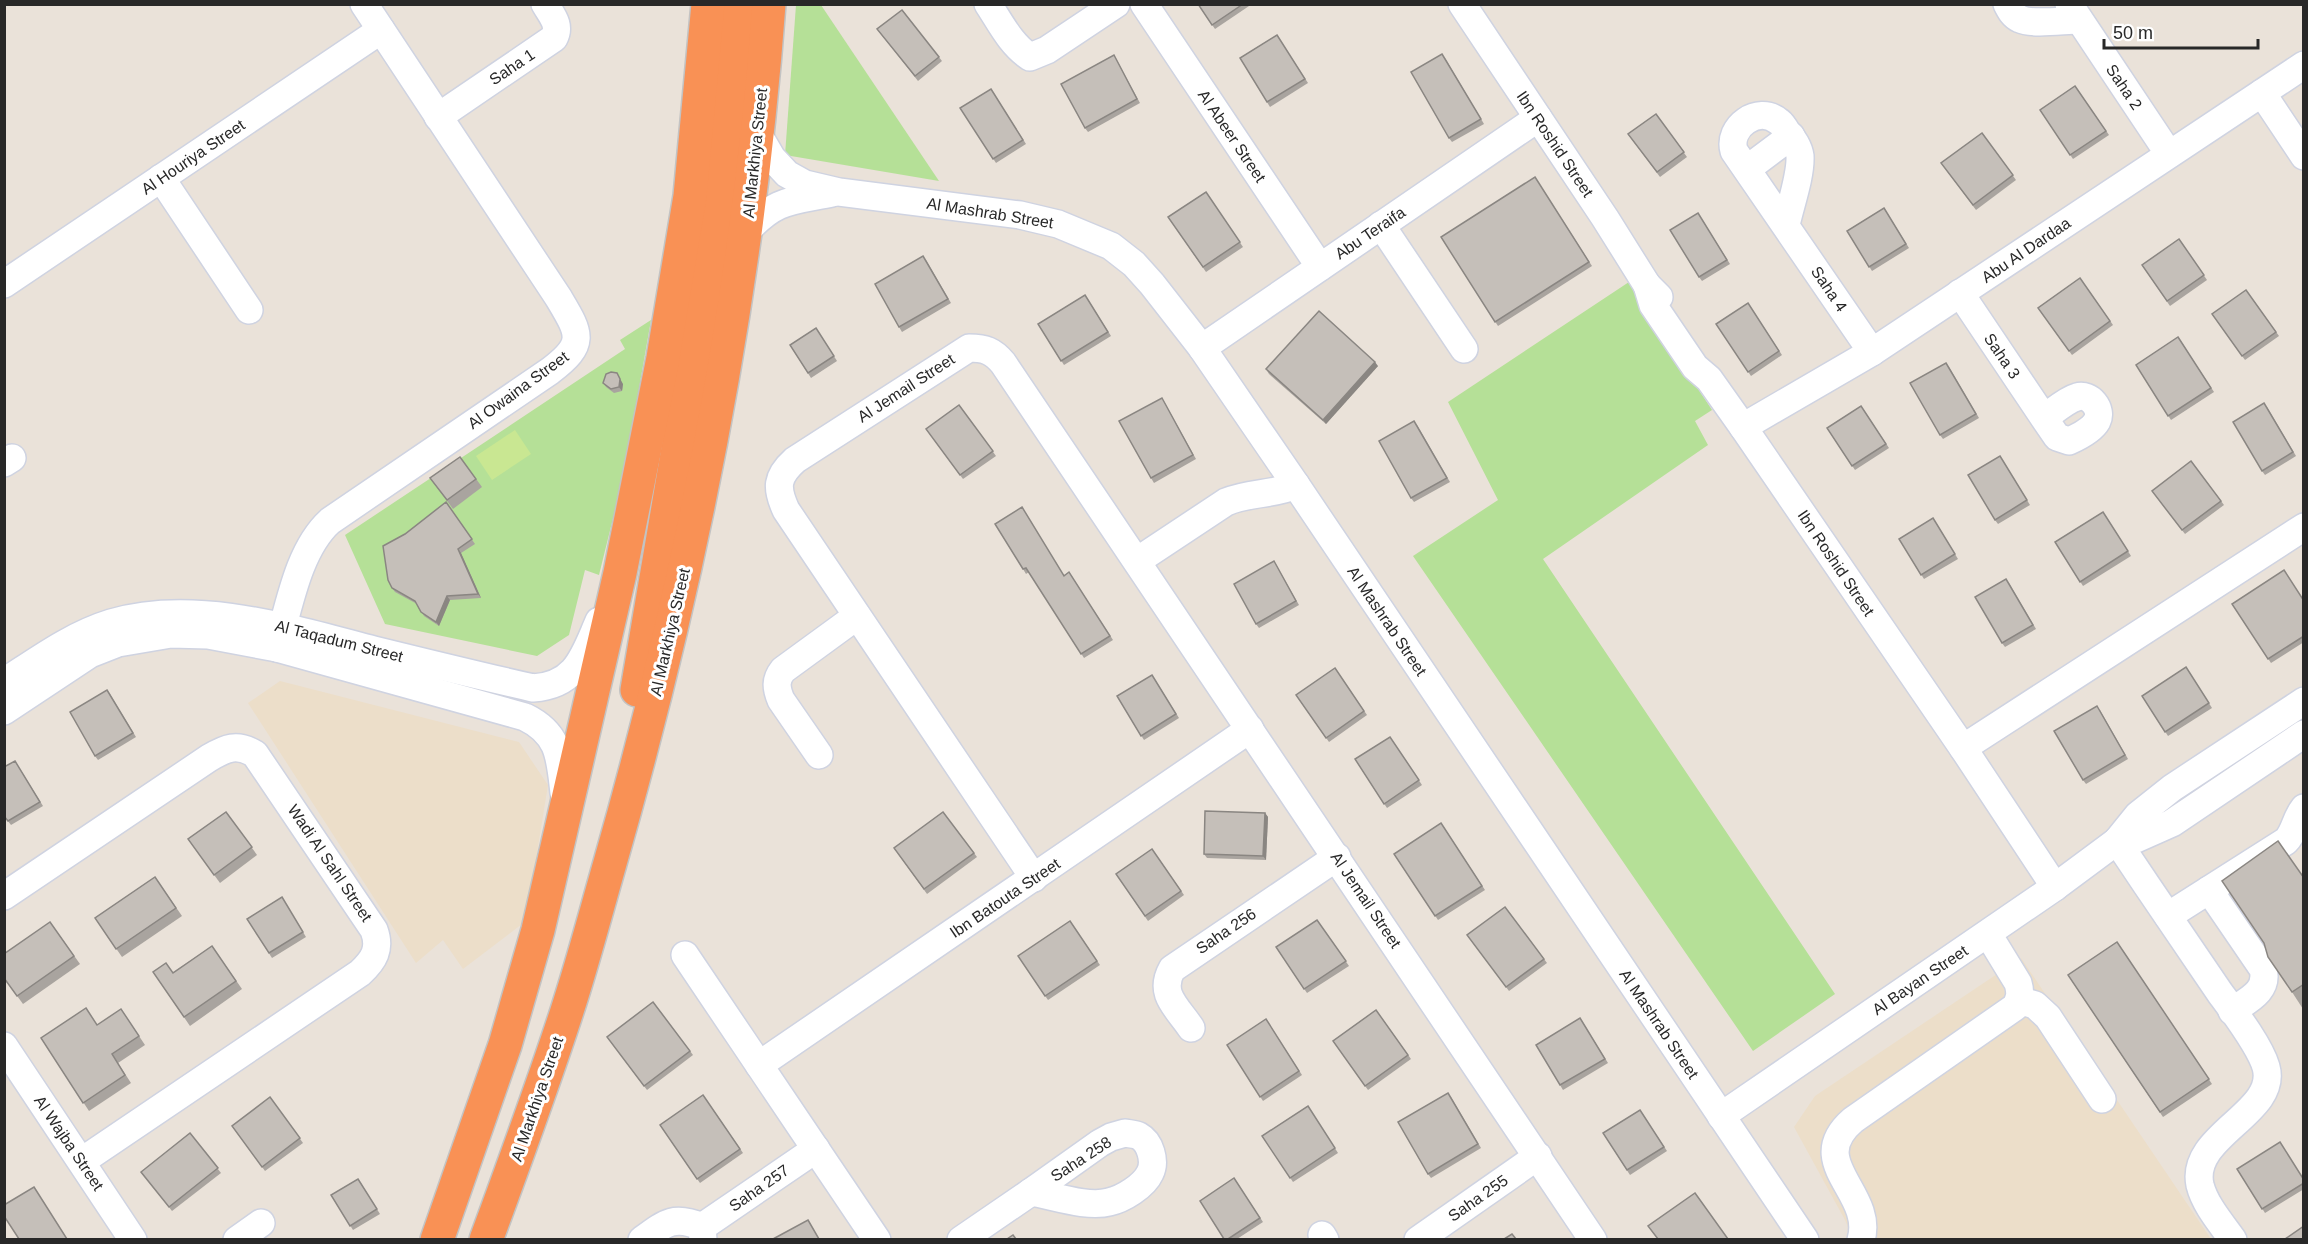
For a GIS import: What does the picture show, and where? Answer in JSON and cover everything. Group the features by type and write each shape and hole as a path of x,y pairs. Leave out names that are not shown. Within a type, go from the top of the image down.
{"highway":[{"path":"437,1239 505,1045 538,930 567,812 620,573 663,358 690,196 708,4"},
{"path":"642,748 637,719 636,692 716,225 740,4"},
{"name":"Al Markhiya Street","path":"486,1239 568,1009 642,748 680,597 707,461 746,232 758,134 769,4"}],"street":[{"name":"Al Owaina Street","path":"280,637 307,551 319,531 330,521 550,371 573,351 576,342 572,321 558,297 364,4"},
{"name":"Saha 1","path":"438,117 554,38 558,31 557,23 545,4"},
{"path":"988,4 1014,42 1022,52 1030,57 1047,50 1116,4"},
{"name":"Al Abeer Street","path":"1144,4 1320,267"},
{"name":"Ibn Roshid Street","path":"1462,4 1647,285 1653,305 1695,368 1709,379 1743,427 1963,748 2055,887"},
{"name":"Saha 2","path":"2007,4 2012,14 2028,21 2074,12 2169,154"},
{"name":"Al Houriya Street","path":"4,284 381,30"},
{"name":"Abu Al Dardaa","path":"1743,427 1872,352 2304,65"},
{"path":"2262,93 2304,156"},
{"name":"Saha 4","path":"1791,136 1778,120 1768,116 1755,116 1744,122 1736,131 1732,143 1734,151 1872,352"},
{"name":"Abu Teraifa","path":"1202,348 1538,118"},
{"name":"Al Mashrab Street","path":"758,134 772,158 787,174 805,184 839,192 1020,215 1058,224 1111,246 1134,264 1202,348 1805,1239"},
{"path":"1747,169 1791,136 1800,157 1786,225"},
{"path":"161,178 249,310"},
{"name":"Al Mashrab Street","path":"746,232 761,215 772,207 839,192"},
{"path":"1381,225 1464,349"},
{"name":"Saha 3","path":"1960,294 2044,418"},
{"name":"Al Jemail Street","path":"1034,878 786,510 779,495 779,482 784,470 795,460 969,348 981,348 994,352 1004,363 1593,1239"},
{"path":"1137,561 1226,502 1240,496 1280,491 1296,485"},
{"path":"1963,748 2304,527"},
{"name":"Al Taqadum Street","path":"4,711 90,654 118,643 171,634 280,637 533,688 544,687 568,677 579,667 620,573"},
{"name":"Al Taqadum Street","path":"4,682 80,635 111,623 138,616 208,616 280,637 525,717 537,723 557,747 561,759 567,812"},
{"path":"819,755 781,700 777,691 778,676 857,616"},
{"name":"Al Bayan Street","path":"1721,1116 2055,887 2118,842 2138,815 2172,788 2304,702"},
{"name":"Ibn Batouta Street","path":"759,1065 1250,729"},
{"name":"Al Bayan Street","path":"2118,842 2136,839 2172,823 2304,734"},
{"name":"Wadi Al Sahl Street","path":"4,896 209,758 223,750 234,747 245,748 255,753 374,930 378,940 373,961 360,973 82,1161"},
{"path":"2168,916 2286,841 2292,835 2297,818 2304,808"},
{"path":"2118,842 2232,1011 2267,1068 2266,1083 2259,1097 2213,1145 2204,1156 2200,1169 2200,1184 2207,1202 2233,1239"},
{"name":"Saha 256","path":"1191,1028 1167,992 1166,980 1172,969 1338,857"},
{"path":"2210,890 2263,969 2263,987 2232,1011"},
{"path":"1861,1239 1864,1219 1837,1166 1836,1145 1839,1135 1853,1120 2015,1007 2019,1000 2019,983 1988,934"},
{"path":"685,955 877,1239"},
{"path":"2019,1000 2035,1005 2048,1017 2102,1099"},
{"name":"Al Wajba Street","path":"4,1046 133,1239"},
{"name":"Saha 257","path":"642,1239 664,1224 676,1221 690,1222 703,1233 816,1149"},
{"name":"Saha 255","path":"1418,1239 1538,1156"},
{"path":"961,1239 1031,1192"},
{"path":"237,1239 261,1223"}],"shaded area":[{"path":"280,681 519,742 548,785 526,921 463,969 443,940 416,963 248,703"},
{"path":"2021,958 2211,1239 1853,1239 1794,1127 1815,1096"}],"green space":[{"path":"796,5 821,5 939,181 785,155"},
{"path":"1629,282 1712,410 1695,421 1708,445 1543,559 1835,994 1753,1051 1413,556 1498,500 1448,402"},
{"path":"651,320 624,474 599,575 585,570 569,635 537,656 385,624 345,535 625,349 620,340"},
{"path":"515,430 531,454 492,480 476,456"}],"building":[{"path":"1198,4 1243,4 1212,25"},
{"path":"902,10 939,57 915,76 877,29"},
{"path":"1277,35 1305,79 1267,102 1240,58"},
{"path":"1442,54 1481,119 1449,138 1411,72"},
{"path":"1114,55 1137,99 1085,128 1061,84"},
{"path":"2075,86 2106,131 2070,155 2040,110"},
{"path":"991,89 1023,140 993,159 960,108"},
{"path":"1656,114 1684,152 1657,172 1628,134"},
{"path":"1982,133 2013,175 1973,205 1941,163"},
{"path":"1535,177 1589,262 1495,322 1441,237"},
{"path":"1206,192 1240,242 1203,267 1168,217"},
{"path":"1884,208 1906,244 1869,267 1847,231"},
{"path":"1698,213 1727,260 1699,277 1670,230"},
{"path":"2179,239 2204,275 2167,301 2142,265"},
{"path":"923,256 948,299 899,327 875,284"},
{"path":"2080,278 2110,321 2069,351 2038,308"},
{"path":"2246,290 2276,332 2242,356 2212,314"},
{"path":"1085,295 1108,332 1061,361 1038,324"},
{"path":"1748,303 1779,351 1748,372 1716,324"},
{"path":"1319,311 1375,362 1323,420 1266,369"},
{"path":"816,328 834,356 808,373 790,345"},
{"path":"2178,337 2211,388 2168,416 2136,365"},
{"path":"1946,363 1976,414 1940,435 1910,383"},
{"path":"617,373 620,379 619,387 611,389 603,383 606,374"},
{"path":"1162,398 1193,455 1151,478 1119,421"},
{"path":"2264,403 2293,452 2262,471 2233,422"},
{"path":"959,405 993,451 960,475 926,429"},
{"path":"1861,406 1886,444 1852,466 1827,428"},
{"path":"1414,421 1447,478 1411,498 1379,441"},
{"path":"2000,456 2027,500 1995,520 1968,475"},
{"path":"460,457 476,479 447,500 430,478"},
{"path":"2191,461 2221,501 2182,530 2152,491"},
{"path":"446,502 472,539 458,549 478,594 447,596 436,622 421,612 415,601 392,588 388,580 383,546 405,534"},
{"path":"1022,507 1064,576 1069,572 1110,636 1081,654 995,524"},
{"path":"2103,512 2128,551 2080,582 2055,542"},
{"path":"1933,518 1955,554 1921,575 1899,539"},
{"path":"1274,561 1296,601 1256,624 1234,584"},
{"path":"2284,570 2304,601 2304,636 2268,659 2232,604"},
{"path":"2006,579 2033,625 2002,643 1975,597"},
{"path":"2186,667 2209,703 2165,732 2142,696"},
{"path":"1335,668 1364,711 1326,738 1296,695"},
{"path":"1152,675 1176,714 1141,736 1117,696"},
{"path":"107,690 133,733 95,756 70,712"},
{"path":"2097,706 2125,755 2083,780 2054,731"},
{"path":"1390,737 1419,780 1384,804 1355,759"},
{"path":"15,761 40,802 8,821 4,816 4,767"},
{"path":"1205,811 1265,813 1263,856 1204,854"},
{"path":"226,812 252,847 214,875 188,839"},
{"path":"943,812 974,853 924,889 894,848"},
{"path":"1441,823 1482,886 1435,916 1394,854"},
{"path":"2278,841 2304,878 2304,984 2292,992 2268,957 2264,943 2222,881"},
{"path":"1152,849 1181,891 1145,916 1116,874"},
{"path":"155,877 176,908 116,949 95,918"},
{"path":"282,897 303,932 269,953 247,919"},
{"path":"1505,907 1544,959 1506,987 1467,935"},
{"path":"1317,920 1346,961 1304,989 1276,947"},
{"path":"1070,921 1097,961 1045,996 1018,956"},
{"path":"50,922 74,956 17,996 4,978 4,954"},
{"path":"2117,942 2209,1079 2160,1112 2068,975"},
{"path":"212,946 236,981 184,1017 153,972 166,963 173,973"},
{"path":"653,1002 690,1051 644,1086 607,1037"},
{"path":"86,1008 97,1025 121,1009 139,1036 112,1054 125,1075 83,1103 41,1038"},
{"path":"1376,1010 1408,1055 1365,1086 1333,1041"},
{"path":"1580,1018 1605,1059 1560,1085 1536,1045"},
{"path":"1266,1019 1299,1071 1260,1097 1227,1045"},
{"path":"1448,1093 1478,1144 1428,1174 1398,1122"},
{"path":"703,1095 740,1149 697,1179 660,1125"},
{"path":"270,1097 300,1138 262,1167 232,1126"},
{"path":"1308,1106 1335,1148 1290,1178 1262,1136"},
{"path":"1640,1110 1664,1147 1627,1170 1603,1133"},
{"path":"190,1133 218,1168 169,1207 141,1172"},
{"path":"2280,1142 2304,1183 2262,1209 2237,1169"},
{"path":"1234,1178 1260,1218 1228,1239 1224,1239 1200,1201"},
{"path":"358,1179 377,1209 350,1226 331,1195"},
{"path":"34,1187 67,1239 19,1239 4,1216 4,1205"},
{"path":"1695,1193 1728,1239 1658,1239 1648,1226"},
{"path":"808,1220 819,1239 773,1239"},
{"path":"2304,1226 2304,1239 2285,1239"},
{"path":"1512,1234 1516,1239 1504,1239"}]}
